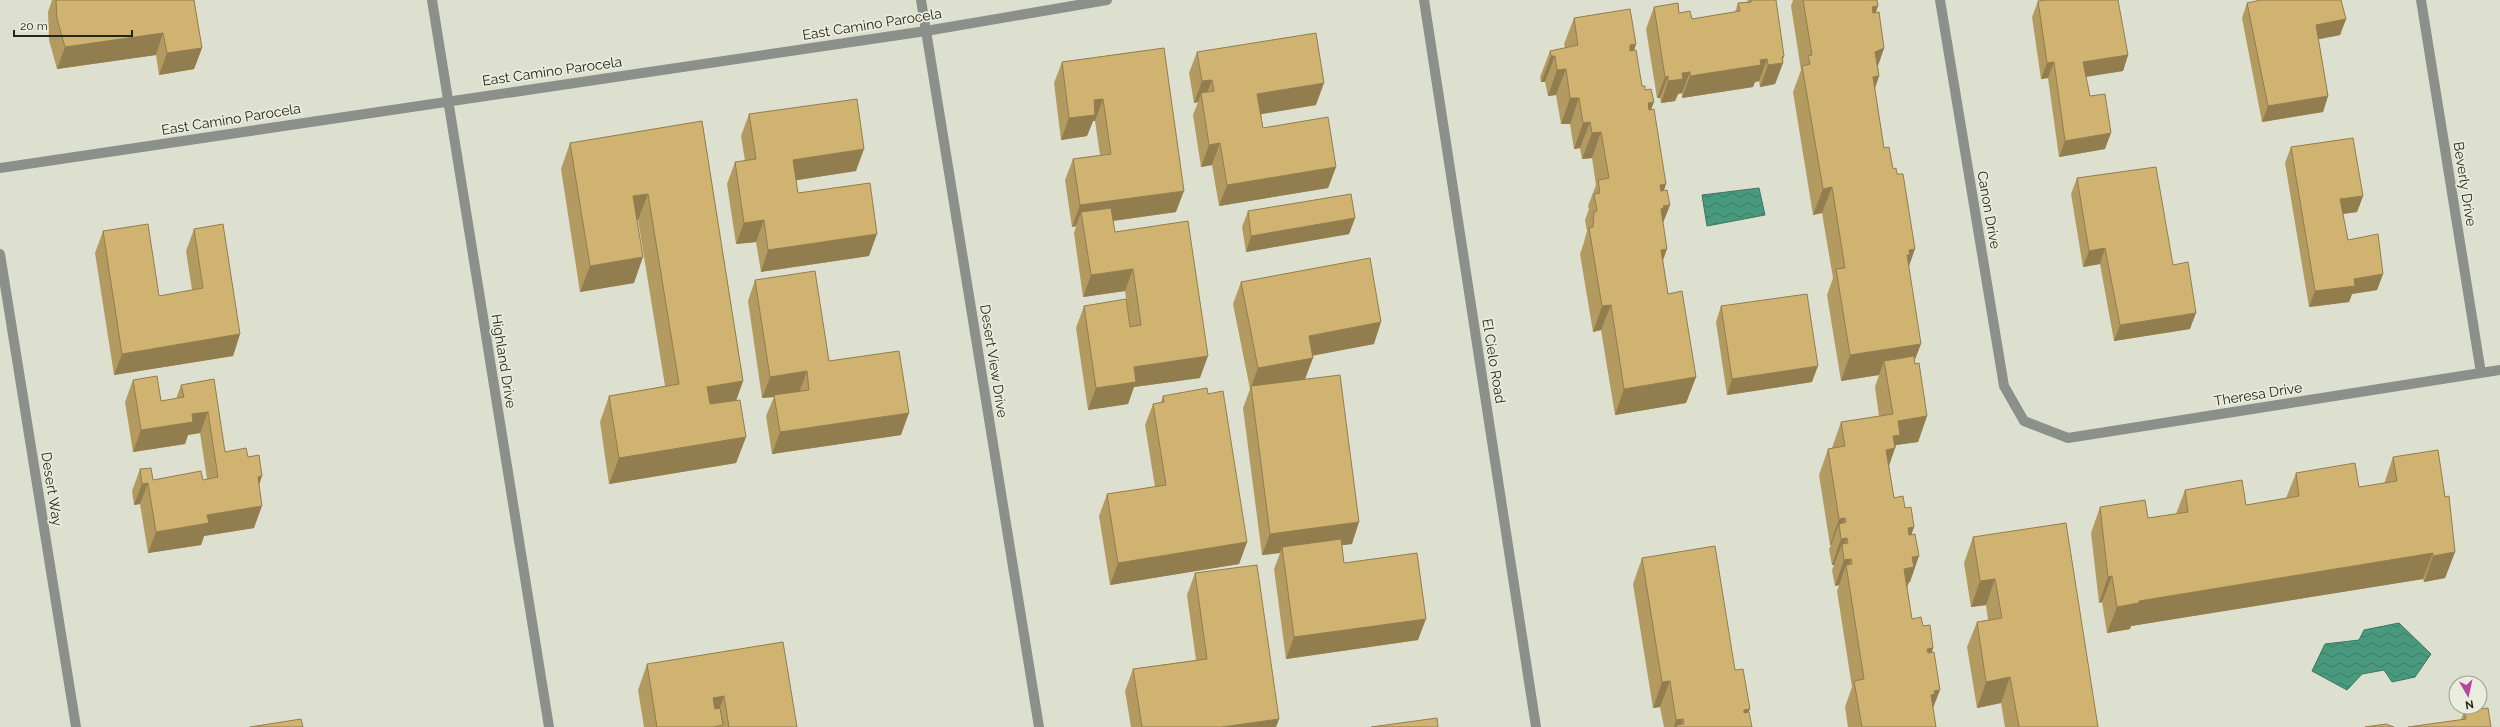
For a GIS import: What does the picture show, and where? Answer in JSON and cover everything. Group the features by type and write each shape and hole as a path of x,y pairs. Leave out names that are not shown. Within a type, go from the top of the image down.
{"street":[{"name":"Highland Drive","path":"432,0 447,101 549,727"},
{"name":"Desert View Drive","path":"921,0 1039,727"},
{"name":"East Camino Parocela","path":"0,168 926,31 1107,0"},
{"name":"El Cielo Road","path":"1424,0 1536,727"},
{"name":"Canon Drive","path":"1940,0 2004,386 2024,421"},
{"name":"Beverly Drive","path":"2421,0 2481,373"},
{"name":"Desert Way","path":"0,254 76,727"},
{"name":"Theresa Drive","path":"2024,421 2068,438 2500,370"}],"water":[{"path":"1759,188 1765,215 1707,226 1702,195"},
{"path":"2399,623 2431,654 2415,677 2392,682 2384,670 2362,674 2347,690 2312,671 2325,644 2359,640 2364,630"}],"building":[{"path":"56,0 194,0 202,48 167,53 163,33 65,47 57,19"},
{"path":"1751,0 1776,0 1784,56 1782,57 1783,63 1768,65 1767,59 1760,60 1761,65 1690,76 1690,72 1682,73 1683,79 1668,81 1668,76 1665,77 1654,7 1678,3 1679,13 1690,11 1692,19 1740,11 1738,3 1751,2"},
{"path":"1803,0 1877,0 1878,6 1872,7 1873,13 1879,12 1884,48 1875,52 1879,76 1873,77 1884,148 1889,147 1893,169 1896,168 1897,174 1903,174 1915,249 1909,250 1910,255 1907,255 1921,344 1850,355 1836,269 1845,268 1832,187 1823,189 1802,66 1810,64 1808,56 1812,55"},
{"path":"2118,0 2128,55 2083,62 2090,96 2105,94 2111,133 2065,141 2054,62 2047,63 2038,1"},
{"path":"2261,0 2341,0 2346,19 2316,25 2328,96 2268,106 2247,3"},
{"path":"1630,9 1636,44 1630,45 1630,51 1636,50 1642,86 1645,86 1645,90 1651,89 1654,102 1648,103 1649,110 1654,109 1666,184 1660,185 1661,191 1667,190 1670,205 1663,206 1664,208 1661,209 1667,249 1661,250 1668,294 1682,291 1696,377 1624,389 1611,305 1602,306 1589,228 1593,227 1594,212 1597,211 1594,194 1600,193 1598,180 1609,178 1601,132 1592,133 1590,122 1583,123 1579,98 1570,98 1566,69 1557,70 1555,56 1551,56 1550,51 1578,45 1574,18"},
{"path":"1316,33 1324,83 1257,94 1263,128 1328,117 1336,167 1227,185 1220,143 1209,145 1201,93 1214,91 1212,80 1202,81 1197,52"},
{"path":"1164,48 1184,191 1080,205 1073,159 1111,154 1103,99 1094,100 1095,115 1069,118 1062,62"},
{"path":"857,99 864,149 793,160 798,193 870,183 877,234 768,250 764,220 744,223 735,162 756,159 749,114"},
{"path":"702,121 743,381 707,387 710,404 740,400 746,437 619,458 609,396 679,384 648,194 633,196 643,257 590,266 570,143"},
{"path":"2353,138 2363,196 2340,199 2348,240 2378,234 2383,274 2354,279 2355,286 2315,291 2291,147"},
{"path":"2156,167 2173,265 2188,262 2196,313 2120,325 2105,248 2089,251 2077,178"},
{"path":"1351,194 1355,218 1251,236 1248,211"},
{"path":"1111,208 1115,232 1188,221 1208,356 1134,367 1136,382 1096,388 1084,306 1126,299 1130,327 1141,325 1133,269 1091,275 1081,212"},
{"path":"148,224 159,296 203,288 194,229 223,224 240,334 122,354 103,231"},
{"path":"1370,258 1381,322 1309,336 1313,358 1258,368 1241,282"},
{"path":"815,271 829,361 899,351 909,413 780,432 774,395 809,390 807,371 770,377 755,280"},
{"path":"1807,294 1818,366 1732,379 1721,306"},
{"path":"1914,356 1915,364 1919,363 1927,416 1898,421 1900,435 1893,436 1895,448 1886,450 1894,498 1903,496 1905,508 1911,507 1914,527 1908,528 1909,535 1915,534 1919,556 1912,557 1914,567 1904,569 1912,619 1921,617 1923,626 1930,625 1933,648 1927,649 1928,653 1934,652 1940,690 1934,691 1935,694 1931,695 1936,727 1862,727 1854,681 1864,679 1846,565 1852,564 1851,559 1844,560 1842,544 1848,543 1847,538 1841,539 1839,524 1846,522 1845,518 1839,519 1828,449 1845,446 1841,422 1893,414 1884,361"},
{"path":"1340,375 1359,522 1270,534 1251,386"},
{"path":"157,376 161,401 184,397 181,385 214,379 225,452 246,448 248,457 259,455 262,476 258,477 262,506 207,515 209,523 156,532 148,483 142,484 140,469 151,468 153,480 201,471 203,480 218,477 208,412 192,414 193,422 141,430 133,380"},
{"path":"1207,388 1208,394 1223,391 1247,542 1118,563 1107,494 1166,485 1153,404 1164,402 1163,396"},
{"path":"2438,450 2445,497 2449,496 2455,552 2433,556 2433,553 2139,601 2139,603 2117,607 2112,576 2108,577 2100,507 2145,500 2148,518 2188,512 2185,490 2242,480 2246,505 2299,496 2296,473 2355,463 2359,487 2397,481 2393,457"},
{"path":"2066,523 2098,727 2019,727 2010,677 1986,682 1977,622 2002,618 1995,579 1980,581 1973,537"},
{"path":"1341,539 1344,563 1417,553 1426,619 1294,637 1282,547"},
{"path":"1715,546 1735,670 1743,669 1750,709 1744,710 1744,713 1749,712 1752,727 1677,727 1677,725 1684,724 1683,719 1676,720 1670,681 1662,682 1642,558"},
{"path":"1257,565 1279,719 1222,727 1142,727 1133,669 1207,659 1195,573"},
{"path":"783,642 797,727 729,727 724,696 713,698 715,709 720,708 723,725 713,727 657,727 647,664"},
{"path":"2488,708 2491,727 2408,727 2466,719 2465,715 2488,715"},
{"path":"1437,718 1438,727 1371,727"},
{"path":"301,719 303,727 250,727"},
{"path":"2386,724 2394,727 2365,727"}]}
